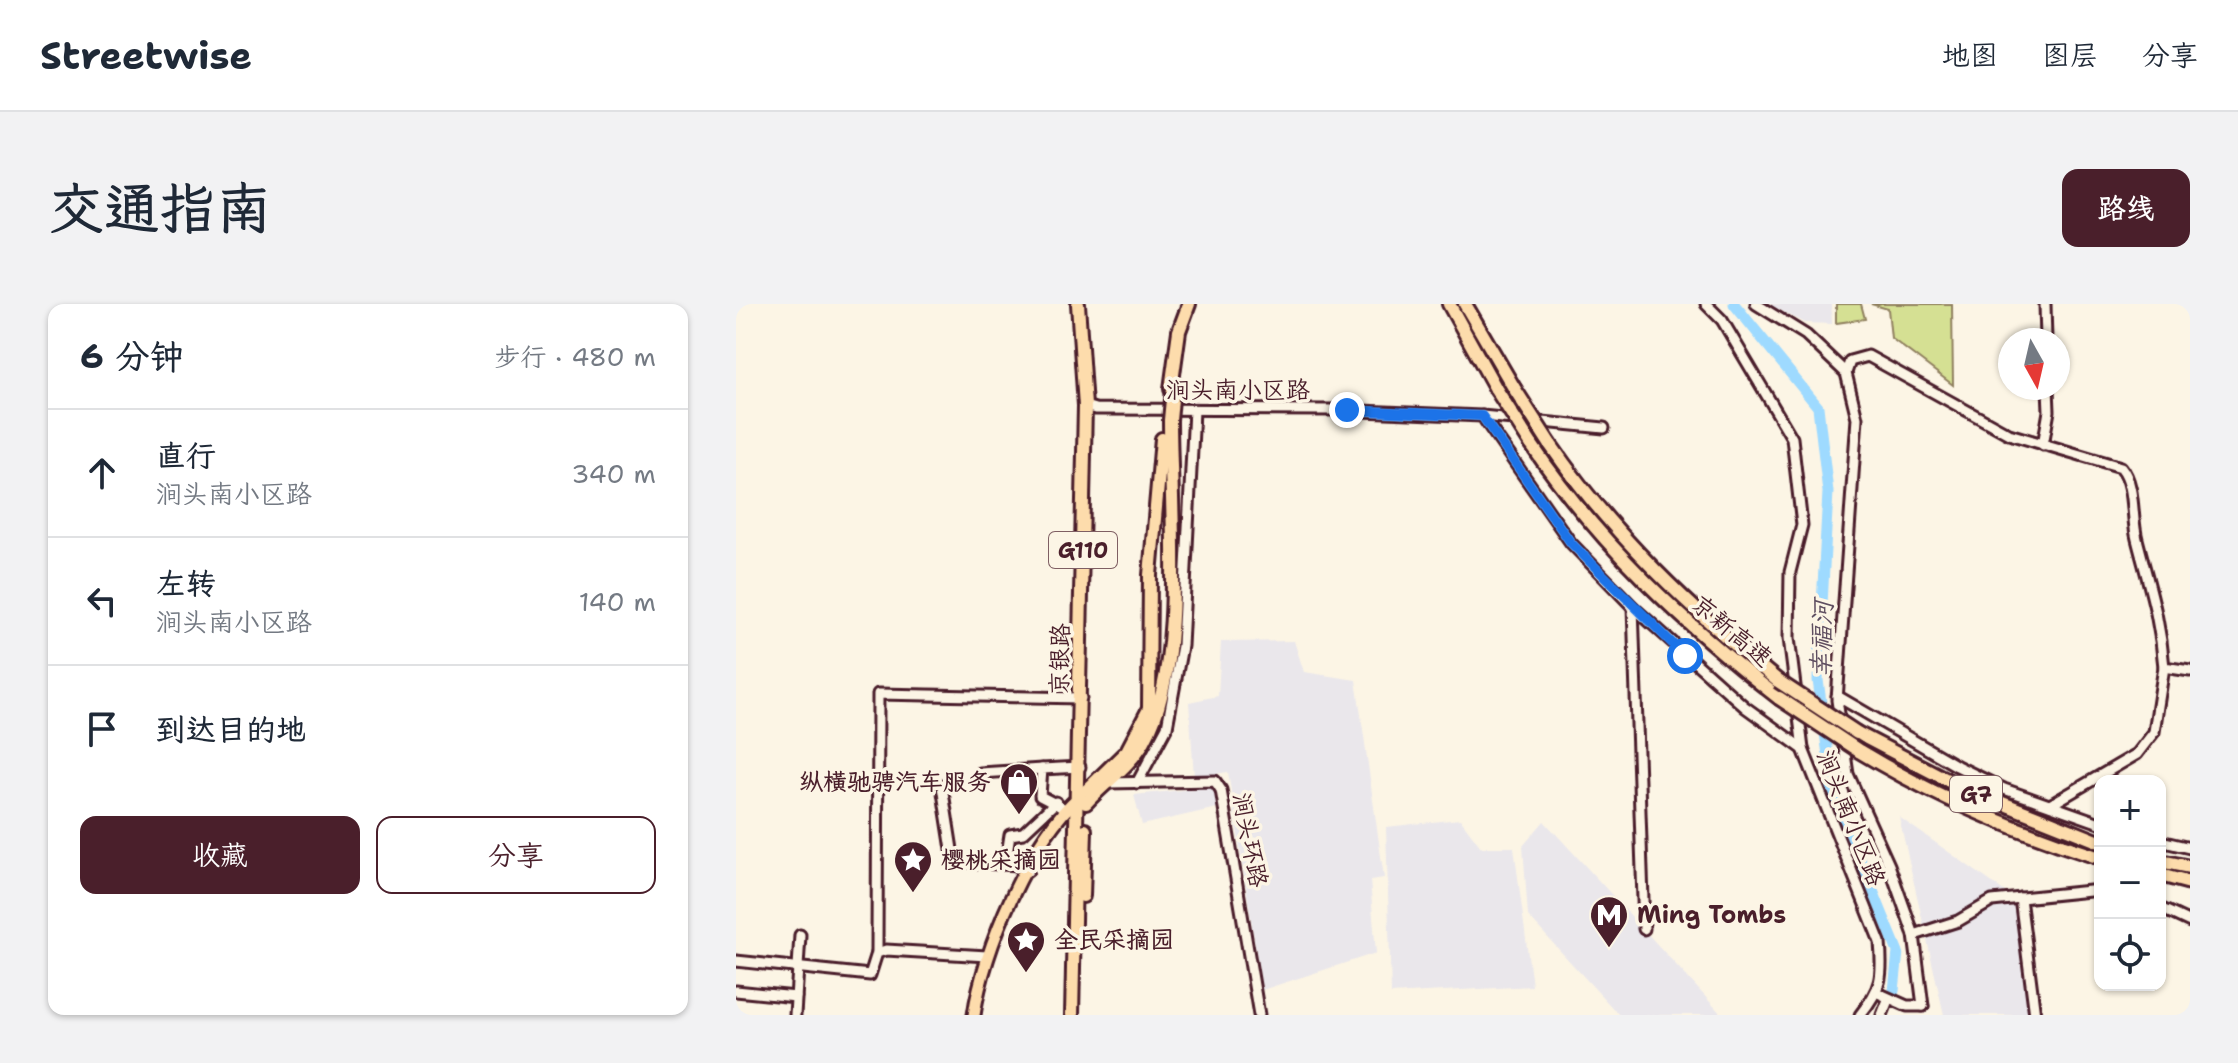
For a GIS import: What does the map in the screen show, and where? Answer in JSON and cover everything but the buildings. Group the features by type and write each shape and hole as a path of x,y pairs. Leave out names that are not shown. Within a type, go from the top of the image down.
{"highway":[{"name":"京银路","path":"1075,1015 1075,802 1089,407 1078,304"},
{"name":"京银路","path":"1075,802 1080,767 1089,407 1086,304"},
{"path":"1075,802 1127,751 1149,709 1150,575 1160,498 1173,327 1181,304"},
{"path":"1169,389 1180,332 1190,304"},
{"name":"京新高速","path":"1449,304 1496,389 1531,444 1577,506 1676,613 1779,698 1859,751 1949,800 2000,823 2094,856"},
{"name":"京新高速","path":"1465,304 1550,444 1604,518 1643,560 1778,681 1857,733 1957,785 2094,840"},
{"path":"1075,802 1107,783 1135,753 1150,730 1168,655 1167,420"},
{"path":"2166,862 2190,867"},
{"path":"2166,877 2190,883"}],"main road":[{"path":"974,1015 989,947 1028,871 1075,802"},
{"path":"987,956 1055,831 1075,802"}],"street":[{"path":"1706,304 1722,320 1792,438 1802,525 1790,572 1789,638 1803,749"},
{"path":"1756,304 1806,335 1846,373 1855,398 1857,418 1837,696 1841,743 1848,774 1889,865 1914,935 1923,1006 1930,1015"},
{"path":"2045,304 2046,328"},
{"path":"1846,373 1850,361 1868,356 2009,434 2121,467 2125,472 2137,538 2158,612 2164,667 2154,732 2137,754 2050,805"},
{"path":"2043,445 2049,400"},
{"name":"涧头南小区路","path":"1089,407 1482,416 1571,543 1633,607 1745,707 1803,749 1880,942 1883,968 1878,993"},
{"path":"1137,783 1167,727 1182,646 1194,410"},
{"path":"1482,416 1604,428"},
{"path":"1633,607 1644,929"},
{"path":"2164,667 2190,671"},
{"path":"736,961 870,975 877,953 878,694 1081,698"},
{"path":"1837,696 1957,766 2094,821"},
{"path":"980,773 1080,767"},
{"path":"1042,769 1040,796 1075,802"},
{"name":"涧头环路","path":"1107,783 1215,781 1221,790 1259,1015"},
{"path":"942,786 953,856 960,862 1020,865 1028,871"},
{"path":"1007,854 1010,835 1023,833 1036,817 1075,802"},
{"path":"2166,842 2190,848"},
{"path":"1914,935 1958,921 1992,901 2094,891"},
{"path":"2020,898 2035,1015"},
{"path":"2166,911 2190,922"},
{"path":"795,1015 800,935"},
{"path":"877,953 886,950 987,956"},
{"path":"736,991 796,997"},
{"path":"1860,1015 1878,993 1907,1010 1923,1006"},
{"path":"1882,1015 1888,1000"}],"shaded area":[{"path":"1769,304 1831,304 1832,324 1804,323"},
{"path":"1294,641 1304,672 1356,680 1384,878 1370,880 1376,953 1262,990 1228,772 1194,777 1189,702 1218,696 1221,642"},
{"path":"1212,787 1221,807 1142,825 1134,795"},
{"path":"1899,817 2021,903 2038,1015 1944,1015"},
{"path":"1460,819 1481,847 1514,847 1532,986 1391,994 1386,827"},
{"path":"1544,821 1722,1015 1619,1015 1528,916 1523,846"}],"green space":[{"path":"1836,304 1861,304 1865,319 1836,323"},
{"path":"1871,304 1952,304 1953,385 1891,338 1888,309"}],"waterway":[{"name":"幸福河","path":"1734,304 1818,407 1828,492 1818,680 1833,793 1898,952 1894,991"}],"place":[{"name":"纵横驰骋汽车服务","path":"1019,816"},
{"name":"樱桃采摘园","path":"913,894"},
{"name":"Ming Tombs","path":"1609,949"},
{"name":"全民采摘园","path":"1026,974"}],"route":[{"path":"1347,410 1482,416 1571,543 1685,656"}]}
